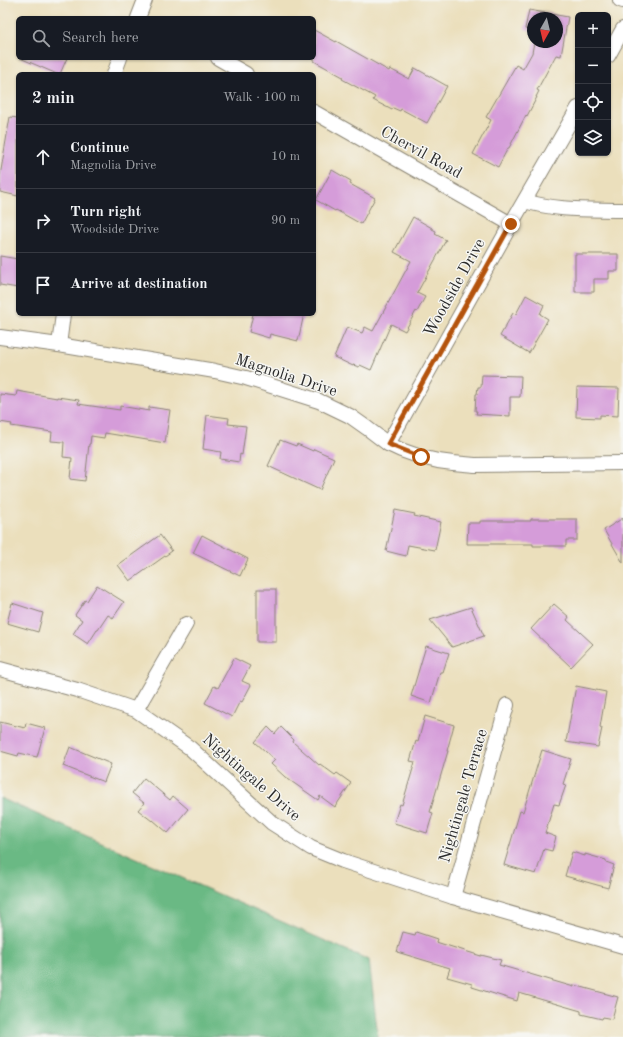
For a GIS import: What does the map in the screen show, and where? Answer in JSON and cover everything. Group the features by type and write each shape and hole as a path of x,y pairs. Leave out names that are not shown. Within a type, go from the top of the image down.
{"street":[{"path":"141,16 145,0"},
{"path":"611,51 623,30"},
{"path":"115,72 119,60"},
{"path":"222,60 242,72"},
{"name":"Chervil Road","path":"316,113 511,224"},
{"name":"Woodside Drive","path":"388,444 511,224 575,113"},
{"path":"525,201 542,205 568,208 623,210"},
{"path":"59,345 63,316"},
{"name":"Magnolia Drive","path":"0,337 59,345 246,378 319,401 350,416 388,444 421,457 453,463 482,465 623,463"},
{"path":"136,710 186,624"},
{"name":"Nightingale Drive","path":"0,669 77,690 136,710 190,748 272,823 310,848 343,861 453,897 623,946"},
{"name":"Nightingale Terrace","path":"453,897 507,705"}],"green space":[{"path":"0,798 369,960 378,1037 0,1037"}],"building":[{"path":"529,10 540,12 529,12"},
{"path":"563,16 568,17 563,45"},
{"path":"316,31 389,71 390,69 409,79 415,68 447,86 427,123 401,109 400,111 393,108 392,110 373,100 375,97 342,79 343,77 314,61 316,60"},
{"path":"533,48 562,48 561,56 556,55 537,90 539,91 537,97 498,167 473,154 491,120 486,117 516,65 523,69 532,53"},
{"path":"25,60 66,60 61,72 52,72"},
{"path":"10,117 16,118 16,196 0,192 0,176"},
{"path":"332,170 351,181 350,184 375,198 361,224 316,200"},
{"path":"413,217 432,228 436,231 435,234 446,240 417,293 425,297 417,312 416,311 405,331 391,324 371,370 360,365 359,367 353,366 334,357 347,327 362,333 365,327 373,331 411,261 394,252"},
{"path":"575,254 618,254 618,271 609,271 609,279 594,279 594,292 575,292"},
{"path":"0,256 16,259 16,288 0,285"},
{"path":"526,295 544,305 540,314 548,319 529,353 500,336 513,313 516,314"},
{"path":"253,316 304,316 298,341 270,334 269,338 249,332"},
{"path":"482,375 521,376 520,397 510,397 510,416 476,414 476,394 478,387 481,387"},
{"path":"577,387 619,388 618,416 600,415 600,418 576,417"},
{"path":"17,391 79,400 78,404 120,410 120,406 149,411 149,407 170,410 165,443 105,433 104,438 91,436 85,481 70,479 72,458 63,457 64,442 51,441 52,432 11,426 12,424 0,422 0,394 16,396"},
{"path":"207,415 229,418 228,424 246,426 242,455 240,454 239,462 220,459 221,452 203,449"},
{"path":"280,440 296,446 297,444 313,451 314,449 334,458 320,490 268,466"},
{"path":"395,510 441,522 435,550 408,545 406,556 386,551"},
{"path":"623,518 623,563 604,530"},
{"path":"531,519 577,519 577,540 566,540 566,546 533,546 533,544 467,544 468,523 480,523 480,521 531,521"},
{"path":"160,535 172,551 130,581 118,565"},
{"path":"202,535 248,559 240,576 193,553"},
{"path":"97,585 124,602 113,618 108,615 88,644 73,634 82,620 75,615 85,600 87,601"},
{"path":"257,589 276,589 276,642 257,642"},
{"path":"12,603 43,613 38,632 7,623"},
{"path":"554,604 569,617 567,620 593,644 571,667 531,629"},
{"path":"471,607 484,636 452,647 430,620"},
{"path":"426,646 449,653 443,672 440,672 431,703 411,696"},
{"path":"234,658 250,666 242,681 251,685 242,702 240,701 232,717 205,703 214,686 218,688"},
{"path":"576,686 606,692 600,727 602,728 598,747 566,742"},
{"path":"425,716 454,725 430,812 433,813 427,833 394,823 400,804 402,805 415,762 410,761 416,741 418,742"},
{"path":"0,722 25,728 26,723 45,728 37,757 19,753 18,756 0,751"},
{"path":"268,727 275,734 281,727 294,740 293,742 319,765 320,764 335,775 337,773 351,783 335,807 320,796 318,800 285,777 271,764 275,760 255,742"},
{"path":"70,747 111,764 104,782 63,766"},
{"path":"542,750 571,759 563,784 566,785 559,805 554,804 545,833 556,837 552,851 544,849 536,874 504,865 520,811 523,812"},
{"path":"144,778 170,800 173,796 188,809 168,833 138,810 144,803 132,793"},
{"path":"572,852 606,860 606,862 614,865 608,888 565,876"},
{"path":"403,932 415,935 416,932 437,939 436,942 481,956 501,960 499,965 574,987 574,985 618,997 612,1019 603,1017 602,1019 581,1014 581,1011 519,993 517,1001 472,987 472,984 447,977 450,968 397,952"}],"route":[{"path":"421,457 388,444 511,224"}]}
